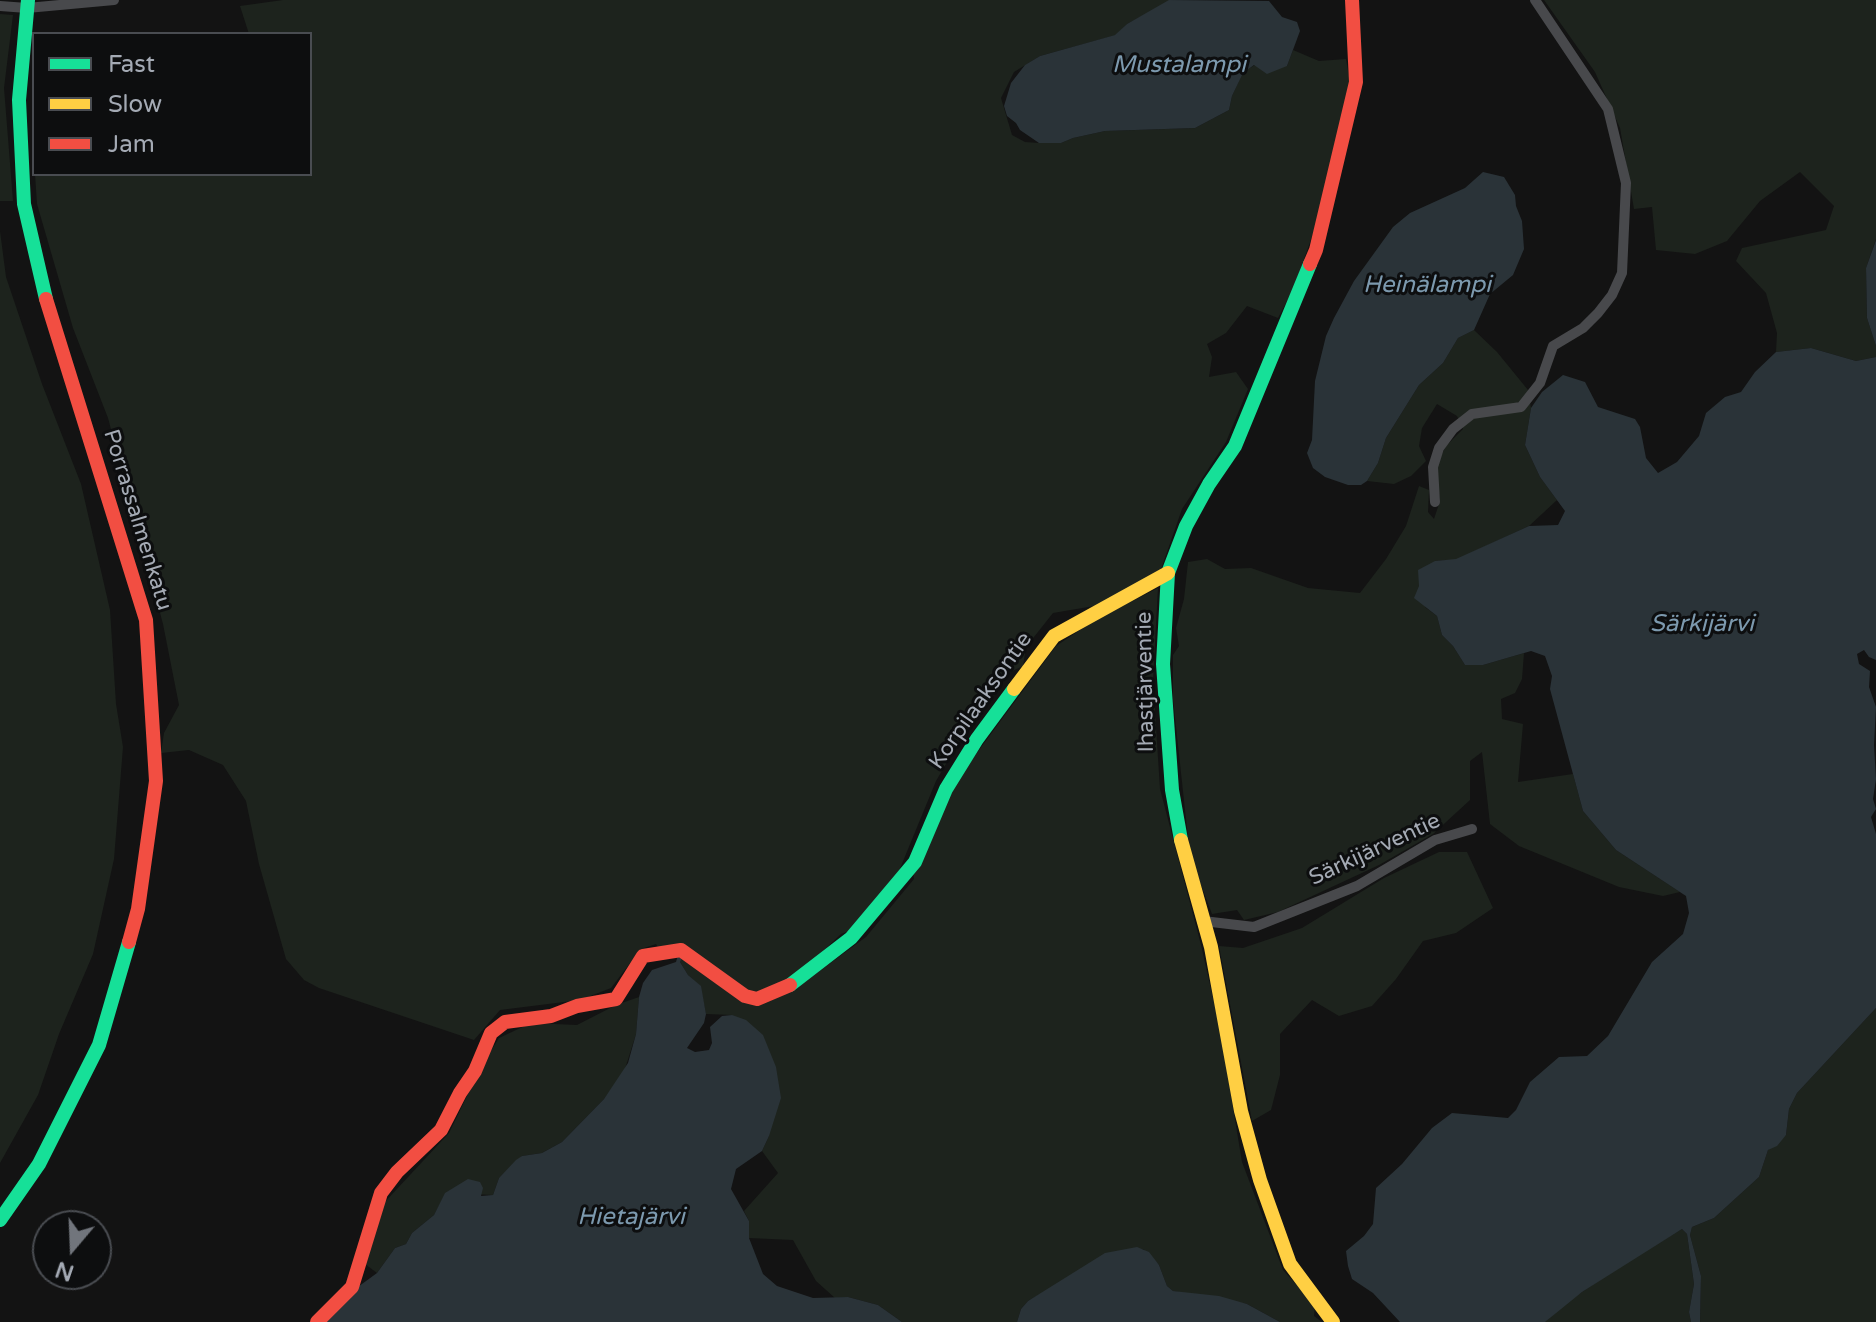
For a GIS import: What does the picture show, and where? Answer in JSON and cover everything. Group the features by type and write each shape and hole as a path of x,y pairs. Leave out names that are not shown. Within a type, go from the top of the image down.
{"street":[{"path":"0,6 114,0"},
{"name":"Ihastjärventie","path":"1333,1322 1290,1264 1260,1180 1241,1111 1211,947 1181,842 1172,790 1163,664 1168,573 1186,526 1235,446 1316,250 1356,82 1352,0"},
{"path":"1435,502 1433,467 1439,448 1453,429 1472,414 1521,407 1540,383 1553,346 1583,328 1598,313 1612,295 1622,273 1626,183 1608,109 1535,0"},
{"name":"Porrassalmenkatu","path":"0,1220 39,1164 99,1045 138,909 156,781 146,620 40,279 24,204 19,100 27,4"},
{"name":"Korpilaaksontie","path":"317,1322 352,1287 381,1193 397,1172 441,1130 475,1071 491,1033 505,1022 516,1019 551,1016 577,1006 616,999 643,956 681,950 745,996 757,999 785,989 851,938 915,862 946,789 977,739 1054,636 1168,573"},
{"name":"Särkijärventie","path":"1203,921 1254,927 1357,886 1435,840 1472,829"}],"shaded area":[{"path":"283,0 1173,0 1127,24 1116,35 1040,56 1014,72 1001,98 1012,135 1025,142 1039,143 1061,143 1105,131 1195,128 1229,110 1243,72 1255,65 1287,66 1293,50 1319,61 1346,59 1350,81 1314,231 1293,290 1278,318 1247,306 1226,333 1207,344 1212,357 1209,377 1236,372 1248,389 1226,442 1182,509 1161,569 1100,605 1053,613 1026,647 1023,666 1008,673 989,696 954,750 936,781 899,871 852,930 841,934 801,972 761,994 748,993 709,970 659,949 656,944 641,949 611,988 580,1000 500,1010 474,1040 319,988 304,980 286,959 259,864 246,801 223,765 189,750 161,753 164,733 179,705 163,624 108,418 73,328 37,204 35,176 312,176 312,32 248,32 240,6"},
{"path":"1544,0 1876,0 1876,239 1866,268 1867,318 1876,346 1876,357 1856,361 1811,348 1776,352 1777,333 1766,293 1736,261 1742,248 1826,230 1834,206 1800,172 1760,201 1727,241 1695,254 1656,250 1652,207 1634,209 1620,128 1595,72"},
{"path":"0,14 13,15 4,88 13,201 0,201"},
{"path":"0,231 6,277 42,384 81,484 110,610 116,704 123,747 114,859 93,954 59,1034 38,1095 0,1163"},
{"path":"1474,330 1528,390 1531,408 1525,445 1540,477 1557,500 1529,526 1456,560 1435,561 1425,607 1437,616 1442,635 1465,665 1483,665 1524,653 1522,679 1515,693 1501,699 1502,719 1523,724 1518,782 1573,774 1583,811 1616,850 1680,892 1663,896 1619,887 1519,846 1490,824 1482,752 1470,761 1470,800 1433,834 1379,865 1278,912 1244,920 1237,910 1212,914 1190,856 1173,699 1173,655 1179,646 1176,628 1184,599 1188,562 1207,559 1225,569 1251,568 1308,588 1360,593 1406,526 1419,486 1429,490 1428,512 1434,519 1440,501 1436,466 1446,446 1463,429 1457,416 1437,404 1422,428 1419,446 1426,461 1411,476 1394,484 1367,481 1378,463 1386,438 1419,385 1443,363 1458,338"},
{"path":"1158,588 1153,680 1160,789 1220,1029 1242,1162 1283,1270 1315,1305 1314,1316 1322,1322 1280,1322 1247,1304 1173,1291 1167,1286 1159,1265 1143,1249 1062,1282 1028,1301 1021,1309 1017,1322 902,1322 878,1305 848,1297 835,1298 816,1281 793,1240 749,1238 749,1221 744,1211 778,1173 762,1151 769,1136 732,1015 706,1014 700,986 688,975 680,962 681,957 745,1000 795,989 866,937 914,879 913,871 959,777 1056,646 1095,620"},
{"path":"1439,852 1467,852 1493,908 1456,933 1423,941 1372,1006 1339,1016 1312,1000 1280,1034 1280,1075 1271,1110 1252,1121 1219,946 1243,948 1302,928 1384,878"},
{"path":"639,997 636,1034 624,1072 604,1099 562,1142 542,1153 522,1156 499,1178 493,1195 446,1193 434,1215 412,1233 406,1244 395,1248 377,1273 365,1264 383,1204 449,1133 482,1065 499,1038 531,1023 577,1025"},
{"path":"1876,1008 1876,1322 1700,1322 1701,1276 1690,1235 1692,1227 1714,1218 1759,1177 1768,1150 1786,1135 1789,1109 1797,1093"},
{"path":"1682,1229 1687,1234 1694,1284 1689,1312 1691,1322 1545,1322 1567,1302"}],"water":[{"name":"Mustalampi","path":"1169,0 1269,1 1282,17 1297,22 1300,31 1287,66 1267,74 1254,65 1243,73 1229,110 1195,128 1105,131 1061,143 1039,143 1007,116 1004,106 1011,83 1025,65 1040,56 1115,35 1127,24"},
{"name":"Heinälampi","path":"1483,172 1504,177 1515,195 1522,221 1524,249 1513,275 1490,294 1474,330 1458,338 1443,363 1419,385 1386,438 1378,463 1367,481 1361,485 1348,485 1325,477 1313,468 1307,453 1312,440 1315,381 1326,336 1334,318 1354,281 1393,227 1410,213 1465,188"},
{"path":"1876,240 1876,346 1867,318 1866,268"},
{"name":"Särkijärvi","path":"1811,348 1856,361 1876,357 1876,660 1864,650 1857,654 1859,664 1870,671 1869,687 1876,707 1873,799 1876,809 1871,817 1876,834 1876,1008 1797,1093 1789,1109 1786,1135 1777,1146 1768,1150 1759,1177 1714,1218 1692,1227 1690,1235 1701,1276 1700,1322 1691,1322 1689,1312 1694,1284 1687,1234 1682,1229 1582,1292 1545,1322 1400,1322 1373,1293 1352,1279 1348,1266 1346,1251 1373,1224 1376,1188 1402,1164 1432,1128 1452,1113 1508,1118 1516,1110 1530,1082 1559,1057 1587,1056 1608,1036 1652,962 1683,934 1689,913 1686,896 1616,850 1583,811 1550,689 1552,676 1545,656 1531,651 1483,665 1465,665 1442,635 1437,616 1414,598 1419,586 1418,570 1435,561 1456,559 1529,526 1558,525 1565,511 1540,477 1525,445 1531,408 1542,392 1563,375 1585,382 1598,407 1635,419 1640,427 1646,458 1658,473 1677,462 1699,436 1706,413 1725,397 1741,392 1755,372 1776,352"},
{"name":"Hietajärvi","path":"678,955 688,975 701,986 706,1014 704,1023 687,1048 695,1052 709,1050 712,1043 710,1027 722,1016 732,1015 746,1020 763,1035 776,1067 781,1098 769,1136 762,1151 736,1169 731,1189 749,1221 749,1238 763,1274 777,1286 813,1298 848,1297 878,1305 902,1322 325,1322 351,1292 377,1273 395,1248 406,1244 412,1233 434,1215 445,1193 468,1179 480,1182 483,1188 481,1196 493,1195 499,1178 516,1160 542,1153 562,1142 604,1099 628,1063 636,1034 643,983 652,970 676,962"},
{"path":"1137,1247 1149,1252 1159,1265 1167,1286 1173,1291 1219,1296 1247,1304 1280,1322 1017,1322 1021,1309 1028,1301 1105,1253"}],"traffic: fast":[{"path":"28,0 19,100 24,204 46,299"},
{"path":"1181,840 1172,790 1163,664 1168,573 1186,526 1235,446 1310,264"},
{"path":"790,985 851,938 915,862 946,789 977,739 1014,689"},
{"path":"0,1220 39,1164 99,1045 129,942"}],"traffic: slow":[{"path":"1014,689 1054,636 1168,573"},
{"path":"1181,840 1211,947 1241,1111 1260,1180 1290,1264 1333,1322"}],"traffic: jam":[{"path":"1310,264 1356,82 1352,0"},
{"path":"46,299 146,620 156,781 138,909 129,942"},
{"path":"317,1322 352,1287 381,1193 397,1172 441,1130 475,1071 491,1033 505,1022 551,1016 577,1006 616,999 643,956 681,950 745,996 757,999 790,985"}]}
